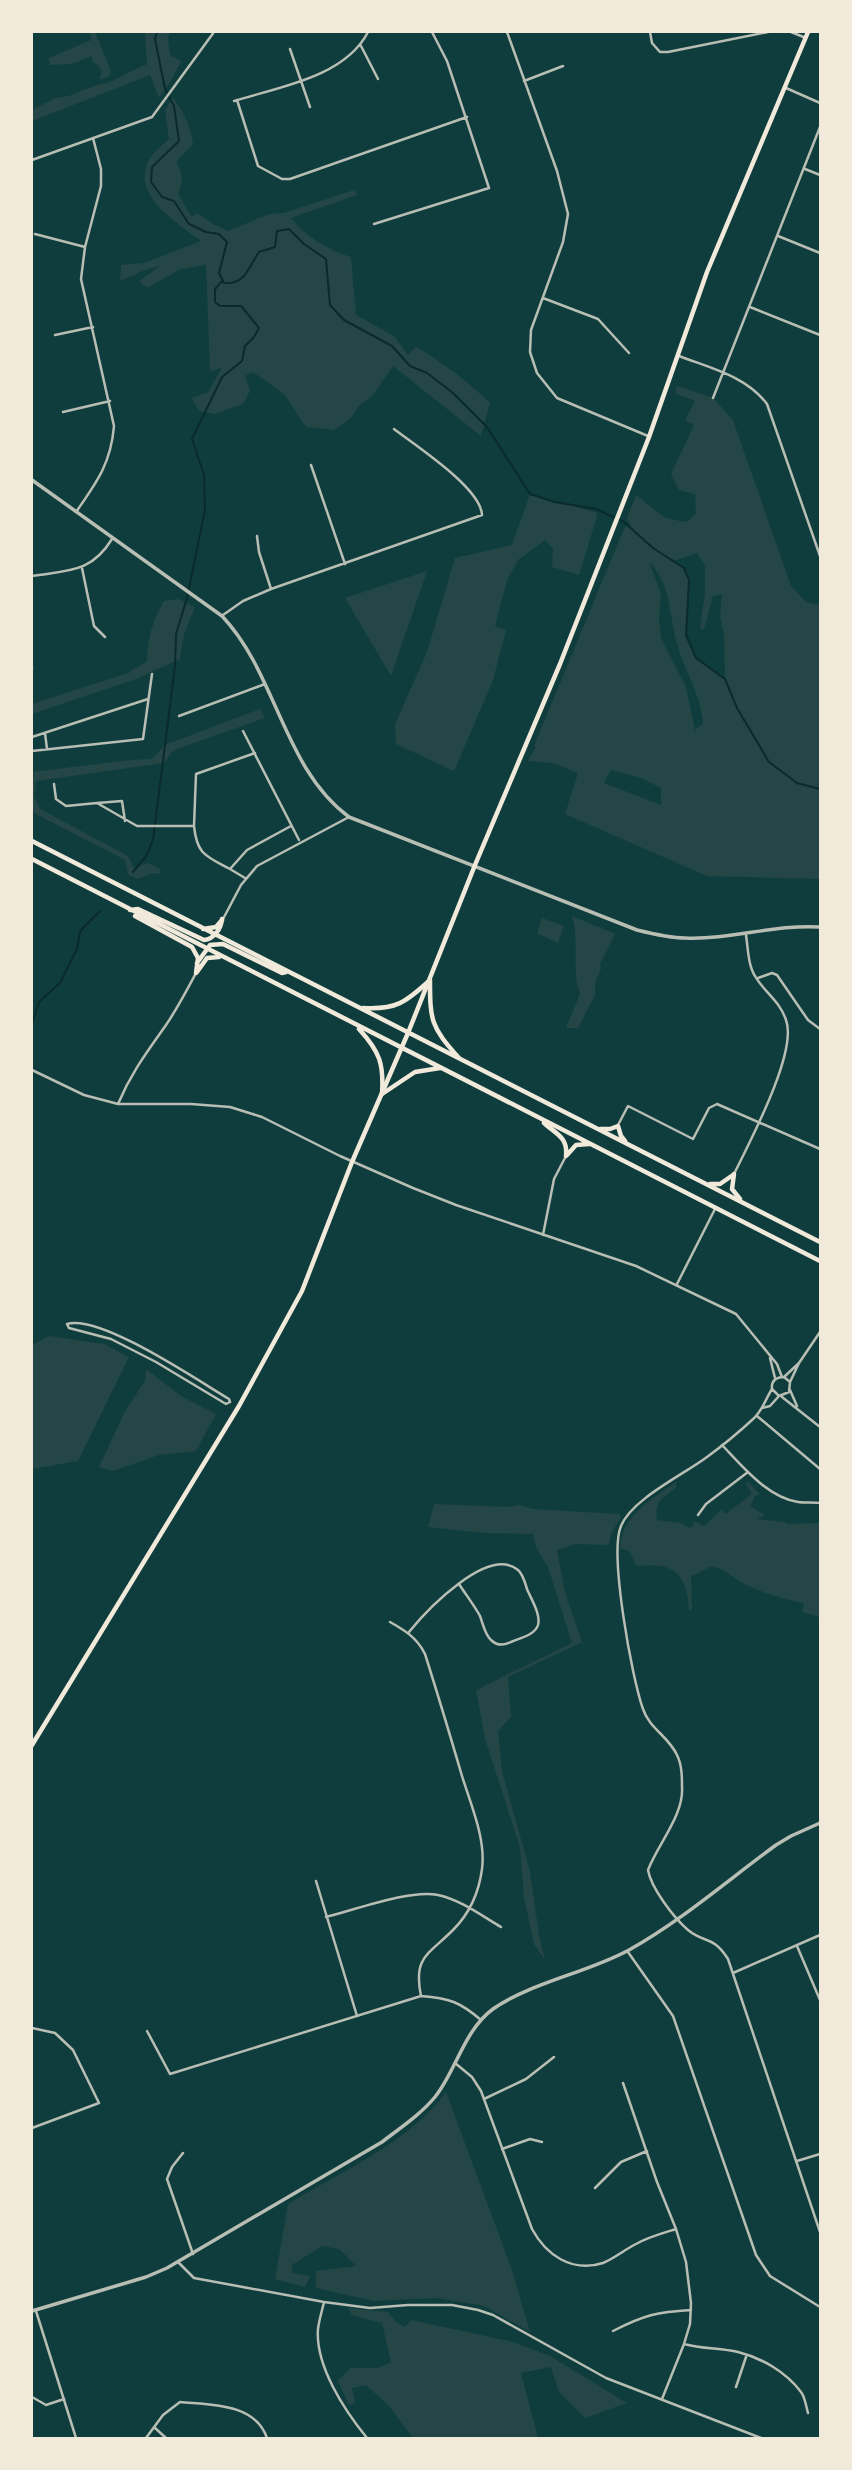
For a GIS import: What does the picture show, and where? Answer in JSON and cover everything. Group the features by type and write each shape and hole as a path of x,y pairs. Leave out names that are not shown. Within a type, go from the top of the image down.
{"main road":[{"path":"32,1745 179,1507 286,1324 302,1291 352,1161 408,1033 475,864 560,664 649,437 707,272 807,34"},
{"path":"32,841 821,1242"},
{"path":"32,859 357,1027 821,1261"},
{"path":"129,910 138,909 198,939 208,940 219,929 222,919"},
{"path":"129,910 192,947 197,954 196,973"},
{"path":"202,929 216,927 222,919"},
{"path":"197,963 206,949 214,944 223,944 282,974 287,972"},
{"path":"196,973 207,958 222,957"},
{"path":"359,1008 394,1007 408,1000 430,980"},
{"path":"430,980 433,1025 460,1059"},
{"path":"357,1027 378,1054 383,1072 382,1094"},
{"path":"382,1094 415,1072 440,1068"},
{"path":"538,1118 566,1143 566,1156"},
{"path":"595,1128 607,1130 618,1126 621,1136 629,1145"},
{"path":"566,1156 576,1145 589,1144"},
{"path":"706,1184 720,1184 734,1174"},
{"path":"734,1174 732,1189 743,1203"}],"street":[{"path":"32,160 152,117 214,32"},
{"path":"368,32 354,53 326,72 235,101 258,166 282,179 290,179 467,117"},
{"path":"374,224 489,188 447,61 432,32"},
{"path":"507,32 557,171 568,214 563,242 531,330 530,352 537,373 556,398 649,437"},
{"path":"650,32 652,43 660,52 668,52 768,32"},
{"path":"791,32 807,34"},
{"path":"360,44 377,79"},
{"path":"290,49 310,107"},
{"path":"524,81 564,66"},
{"path":"786,88 821,103"},
{"path":"713,398 821,127"},
{"path":"76,512 105,468 112,449 114,426 82,279 85,247 101,186 101,169 93,138"},
{"path":"804,169 821,175"},
{"path":"35,234 85,247"},
{"path":"778,236 821,253"},
{"path":"543,298 598,319 629,352"},
{"path":"750,307 821,335"},
{"path":"54,335 93,327"},
{"path":"679,356 744,381 758,392 767,404 821,556"},
{"path":"64,412 110,401"},
{"path":"222,616 243,601 271,589 482,515 479,501 467,487 394,429"},
{"path":"311,465 345,564"},
{"path":"32,480 222,616 246,646 311,777 334,806 349,817 475,864 637,930 660,936 694,938 786,926 821,927"},
{"path":"257,536 259,552 271,589"},
{"path":"32,576 82,568 97,560 113,538"},
{"path":"82,568 94,626 106,637"},
{"path":"32,751 143,738 152,674"},
{"path":"179,716 265,684"},
{"path":"32,737 149,699"},
{"path":"243,731 300,841"},
{"path":"45,733 47,749"},
{"path":"245,878 202,854 195,840 195,774 255,753"},
{"path":"54,784 56,799 66,806 122,801 125,821"},
{"path":"97,803 137,826 194,826"},
{"path":"222,919 245,878 264,860 349,817"},
{"path":"230,869 247,850 291,825"},
{"path":"734,1174 771,1097 788,1040 786,1020 777,1001 757,978 750,959 746,933"},
{"path":"757,978 772,972 777,975 808,1020 821,1029"},
{"path":"118,1104 139,1063 167,1025 196,973"},
{"path":"32,1070 84,1096 118,1104 230,1107 262,1117 352,1161 456,1205 636,1266 740,1317 783,1377 790,1382"},
{"path":"618,1126 628,1106 693,1139 709,1108 717,1104 821,1149"},
{"path":"543,1235 554,1179 566,1156"},
{"path":"677,1284 716,1208"},
{"path":"71,1322 90,1325 112,1333 146,1350 230,1402 226,1404 156,1362 111,1339 69,1328 66,1324 71,1322"},
{"path":"798,1409 790,1390 790,1382 799,1363 821,1332"},
{"path":"770,1358 775,1379 757,1416 722,1445 650,1495 625,1517 619,1530 617,1548 626,1635 642,1709 649,1723 677,1755 683,1791 676,1813 648,1870 653,1888 688,1930 711,1940 721,1948 733,1973 821,2232"},
{"path":"775,1379 783,1377 799,1363"},
{"path":"772,1389 821,1427"},
{"path":"762,1408 770,1406 790,1390"},
{"path":"757,1416 821,1469"},
{"path":"722,1445 748,1472 787,1498 796,1502 821,1503"},
{"path":"698,1516 706,1504 748,1472"},
{"path":"409,1632 438,1600 459,1584 485,1567 494,1565 520,1571 538,1616 538,1624 528,1635 505,1645 497,1644 490,1640 479,1615 459,1584"},
{"path":"390,1622 409,1632 425,1654 480,1838 483,1867 470,1909 421,1962 418,1978 421,1996"},
{"path":"76,2438 34,2310 146,2277 167,2268 386,2139 435,2097 481,2020 504,2002 627,1951 678,1918 776,1845 821,1823"},
{"path":"316,1881 356,2016"},
{"path":"326,1917 426,1893 441,1896 470,1909 501,1927"},
{"path":"733,1973 821,1935"},
{"path":"797,1946 821,2000"},
{"path":"627,1951 673,2016 755,2255 770,2276 821,2307"},
{"path":"147,2031 170,2074 421,1996 448,1998 463,2005 481,2020"},
{"path":"32,2028 55,2032 73,2050 99,2103 32,2129"},
{"path":"484,2099 526,2078 554,2057"},
{"path":"455,2063 472,2077 484,2099 532,2229 550,2254 562,2261 578,2265 598,2264 635,2244 676,2229"},
{"path":"623,2083 686,2262 690,2324 661,2400"},
{"path":"502,2149 530,2139 542,2142"},
{"path":"595,2188 621,2162 647,2151"},
{"path":"183,2153 167,2179 194,2254"},
{"path":"796,2162 821,2154"},
{"path":"178,2262 194,2278 324,2302 370,2308 452,2305 478,2310 493,2315 606,2378 761,2438"},
{"path":"324,2302 318,2330 320,2349 343,2409 367,2438"},
{"path":"613,2331 639,2317 659,2312 691,2310"},
{"path":"684,2344 746,2355 762,2361 776,2369 803,2394 808,2413"},
{"path":"736,2387 746,2355"},
{"path":"32,2397 46,2405 64,2399"},
{"path":"146,2438 163,2415 180,2402 228,2407 249,2415 264,2430 267,2438"},
{"path":"155,2428 166,2438"}],"shaded area":[{"path":"90,32 95,32 111,71 109,76 99,80 102,72 92,61 92,56 72,64 50,65 49,58 91,40"},
{"path":"145,32 171,32 168,38 170,55 181,61 159,98 150,75 32,121 32,110 55,98 107,83 147,64"},
{"path":"172,97 186,119 193,144 176,162 182,178 178,194 192,217 197,213 228,231 269,214 284,213 354,190 357,195 291,218 318,242 351,257 356,315 394,336 408,355 416,347 436,359 490,403 481,436 393,366 372,396 358,407 350,419 333,430 306,427 284,394 253,372 245,376 250,391 243,404 215,414 199,411 192,398 208,392 222,368 210,371 206,265 181,269 147,288 139,281 160,266 120,281 121,265 144,263 201,241 161,209 147,188 147,164 153,154 169,139 165,111"},
{"path":"677,386 713,398 733,420 791,586 806,602 820,605 820,879 707,876 565,814 578,773 553,763 528,761 623,531 627,525 631,526 627,518 636,495 665,518 686,522 696,514 695,494 679,490 671,474 694,425 685,420 695,401 675,393","holes":["697,553 705,566 705,594 700,629 704,629 713,596 722,594 720,616 724,634 725,678 696,658 686,635 688,573 674,561","649,562 666,591 678,647 702,713 703,724 695,730 686,687 661,638 661,593","611,770 641,778 661,788 661,805 604,783"]},
{"path":"530,494 598,513 579,575 552,567 553,549 545,540 518,560 507,580 495,626 506,630 493,680 454,771 396,744 395,724 427,652 455,558 512,545"},
{"path":"427,571 391,676 345,598"},
{"path":"178,599 195,607 184,634 180,659 136,679 32,714 32,704 128,673 147,661 151,630 164,601"},
{"path":"260,709 265,718 179,748 172,752 164,763 36,781 34,796 40,809 128,856 134,868 148,863 161,870 160,874 153,873 138,879 128,874 125,860 32,812 32,772 152,759 165,745"},
{"path":"572,916 615,934 600,964 595,995 578,1028 566,1028 580,994"},
{"path":"542,918 564,926 558,943 537,933"},
{"path":"49,1336 104,1344 129,1357 78,1461 32,1469 32,1345"},
{"path":"146,1369 181,1396 216,1414 196,1451 159,1455 113,1471 99,1467 125,1411 145,1381"},
{"path":"676,1482 676,1488 658,1504 657,1520 681,1523 690,1528 694,1525 680,1515 704,1526 722,1509 725,1514 752,1494 746,1484 748,1482 760,1494 755,1496 750,1506 765,1515 757,1519 786,1524 820,1523 820,1617 802,1612 804,1603 759,1590 712,1566 691,1576 692,1610 689,1610 685,1587 676,1573 660,1566 637,1566 629,1551 620,1548 621,1537 639,1509"},
{"path":"434,1504 509,1507 520,1505 532,1509 619,1514 621,1517 611,1534 609,1545 576,1544 557,1550 565,1593 582,1642 508,1677 511,1717 498,1731 502,1771 530,1872 545,1960 534,1944 524,1897 520,1847 485,1739 476,1690 572,1643 548,1567 536,1547 533,1534 484,1533 428,1527"},
{"path":"446,2092 512,2270 530,2332 484,2306 437,2298 374,2301 316,2288 316,2271 356,2266 339,2249 322,2246 292,2265 292,2273 310,2276 305,2287 275,2279 288,2204 394,2141 431,2110"},
{"path":"348,2308 388,2312 397,2323 405,2327 411,2320 513,2342 550,2356 627,2403 585,2418 559,2392 551,2367 521,2373 538,2438 413,2438 389,2406 366,2385 352,2388 355,2403 349,2405 338,2381 350,2368 378,2368 391,2362 382,2323 352,2315"}],"waterway":[{"path":"157,32 155,39 165,89 174,106 179,141 152,167 151,182 162,197 174,201 189,224 206,232 219,234 227,242 219,273 224,283 242,278 259,252 275,247 277,231 289,229 304,244 326,259 330,305 344,320 392,346 410,366 427,373 453,393 487,427 530,494 555,502 596,509 624,522 653,548 684,568 689,580 686,635 696,658 725,679 737,708 769,762 797,783 820,789"},
{"path":"133,872 147,855 153,840 175,666 176,634 187,598 205,510 204,475 192,439 222,377 242,361 245,346 259,328 241,306 220,306 215,302 215,289 223,280"},
{"path":"32,1023 39,1002 60,983 77,949 80,931 100,911"}]}
